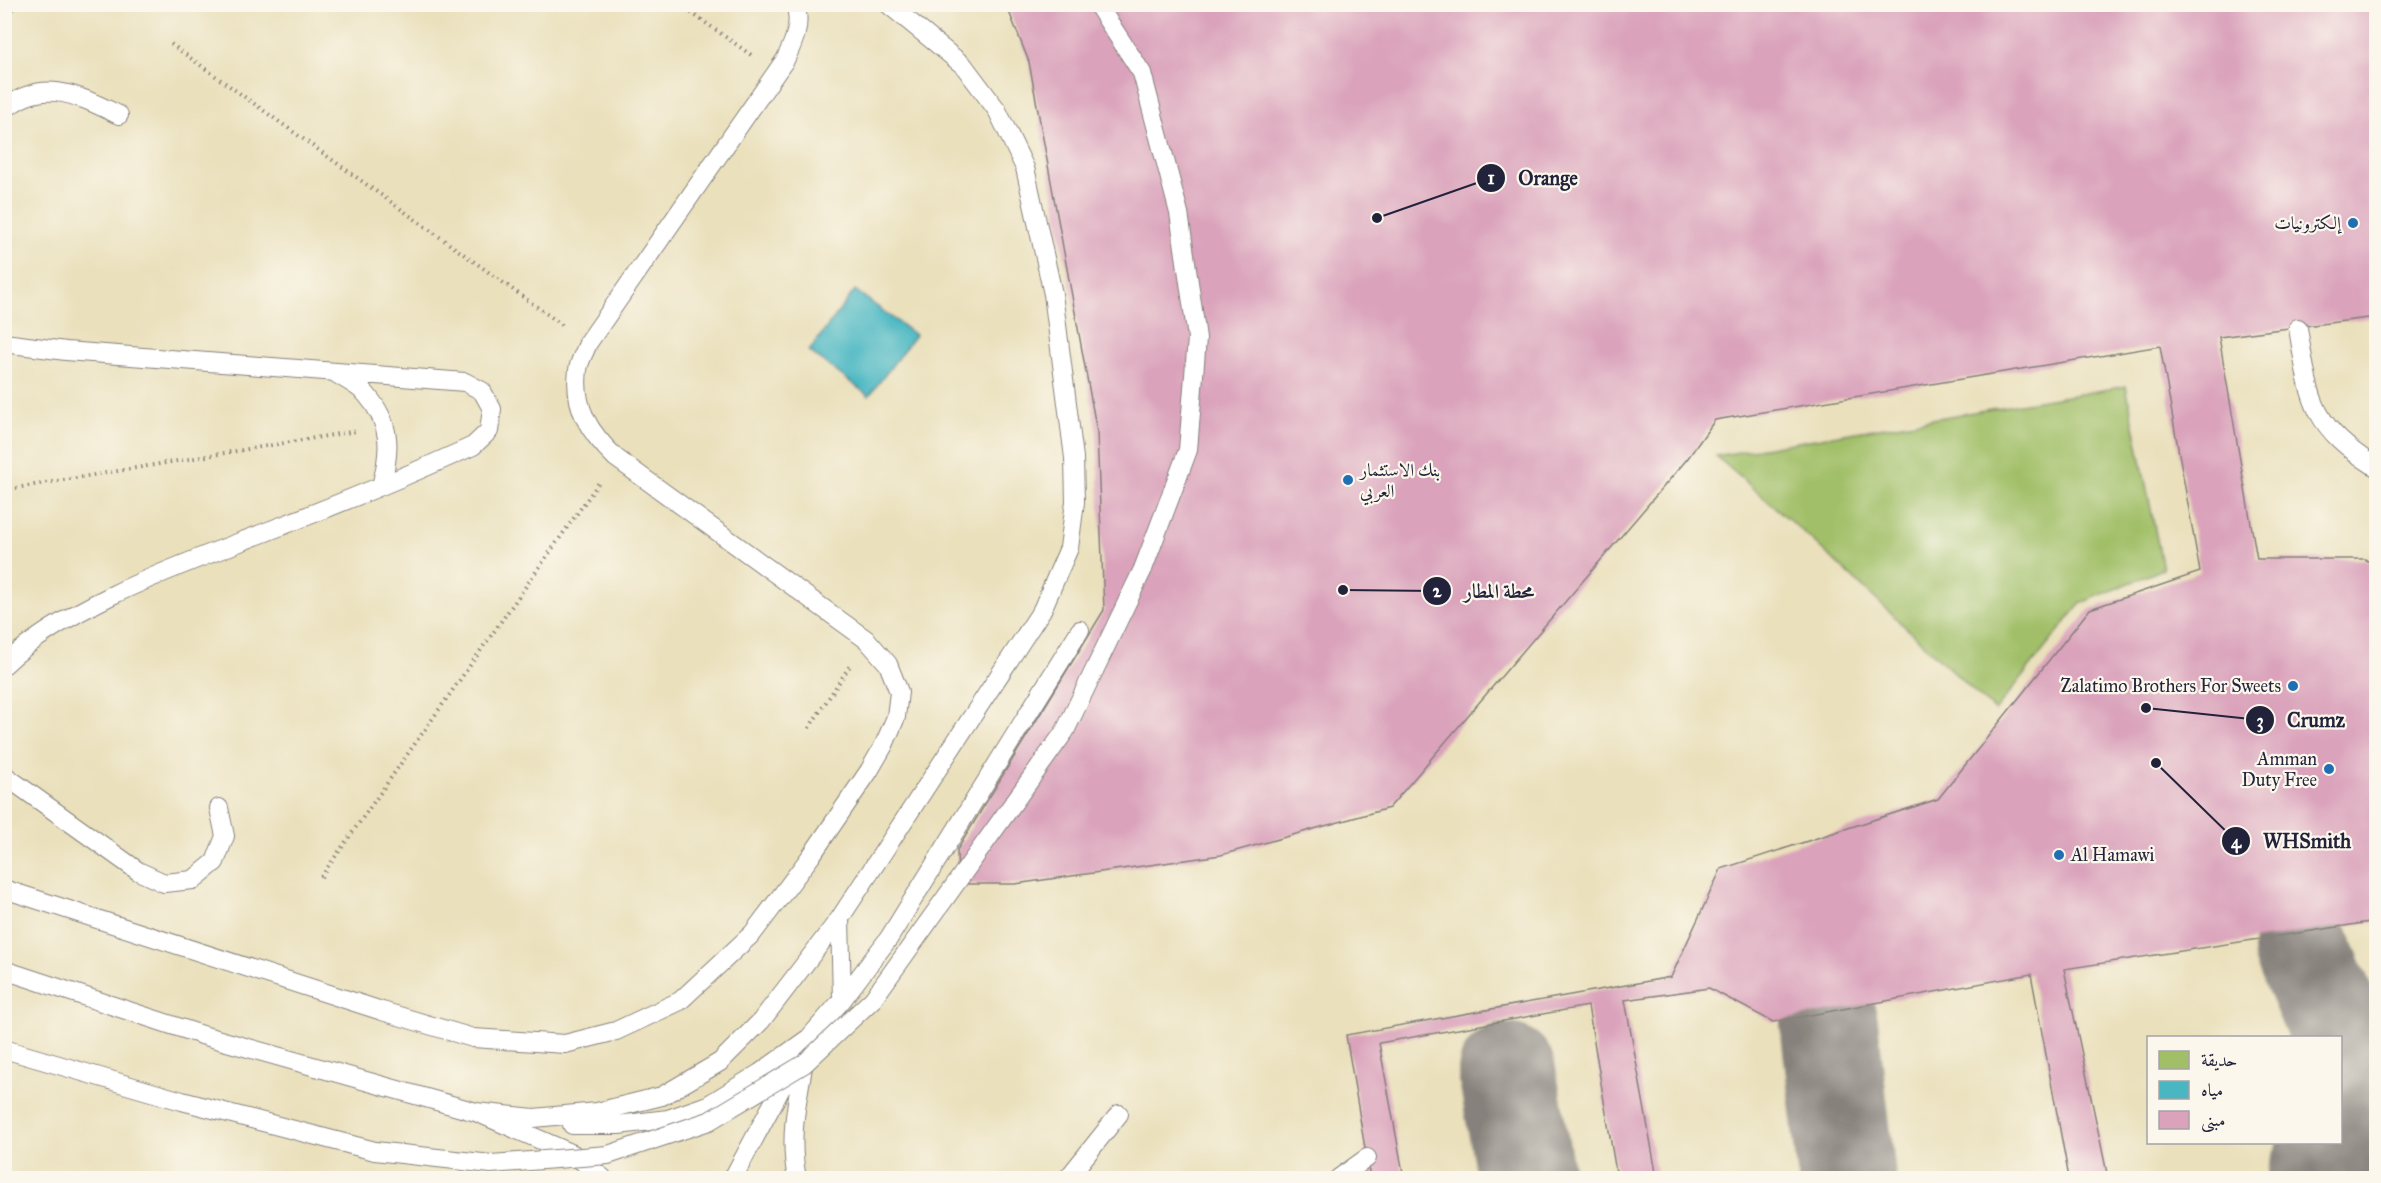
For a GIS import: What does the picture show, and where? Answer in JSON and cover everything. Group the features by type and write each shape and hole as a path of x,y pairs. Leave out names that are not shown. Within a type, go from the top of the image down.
{"lane":[{"path":"4,889 382,1011 473,1038 565,1044 616,1031 680,1001 753,933 811,856 869,771 896,717 899,692 888,664 867,640 616,458 594,436 579,406 578,369 588,343 776,73 796,37 795,4"},
{"path":"534,1118 597,1112 662,1096 720,1062 761,1021 840,918 1042,610 1069,548 1076,502 1074,458 1053,294 1025,168 997,110 964,66 888,4"},
{"path":"4,1048 182,1101 375,1151 491,1164 608,1155 709,1121 804,1064 873,999 1065,731 1143,569 1188,450 1197,338 1179,213 1142,73 1097,4"},
{"path":"4,110 18,98 49,90 82,98 119,115"},
{"path":"2298,328 2308,386 2316,411 2335,436 2351,450 2376,466"},
{"path":"4,343 77,352 465,382 482,391 492,410 489,431 473,446 381,486 212,553 109,598 61,624 22,649 4,665"},
{"path":"334,372 366,393 385,426 389,456 381,486"},
{"path":"733,1179 809,1038 842,1000 889,938 1080,630"},
{"path":"4,775 138,871 164,883 192,880 215,862 225,836 219,808"},
{"path":"840,918 842,1000"},
{"path":"4,970 202,1035 476,1112 573,1154 603,1179"},
{"path":"476,1112 534,1118 572,1125 618,1125 668,1119 708,1105 760,1073 809,1038"},
{"path":"797,1179 792,1155 794,1119 809,1038"},
{"path":"1068,1179 1119,1114"},
{"path":"1339,1179 1367,1158"}],"path":[{"path":"686,9 776,73"},
{"path":"171,44 588,343"},
{"path":"4,490 385,426"},
{"path":"321,877 616,458"},
{"path":"809,728 867,640"}],"green space":[{"path":"2126,386 2163,569 2081,603 1995,711 1808,536 1716,456"}],"water":[{"path":"855,290 915,335 869,396 809,351"}],"building":[{"path":"1006,4 2376,4 2376,317 2219,337 2257,559 2365,559 2376,567 2376,921 2064,969 2108,1178 2069,1178 2031,974 1773,1022 1709,988 1625,1000 1657,1178 1617,1178 1588,1006 1379,1043 1404,1178 1370,1178 1346,1035 1671,977 1721,869 1938,799 2090,609 2200,572 2160,346 1715,420 1688,458 1389,808 1221,855 1015,884 958,884 957,850 1104,610 1097,432 1029,62"}],"taxiway":[{"path":"2302,948 2340,1036"},
{"path":"1829,1023 1847,1178"},
{"path":"2342,1041 2376,1120"},
{"path":"1507,1072 1526,1178"},
{"path":"2316,1178 2329,1144"}],"place":[{"name":"Orange","path":"1377,218"},
{"name":"إلكترونيات","path":"2353,223"},
{"name":"بنك الاستثمار العربي","path":"1348,480"},
{"name":"محطة المطار","path":"1343,590"},
{"name":"Zalatimo Brothers For Sweets","path":"2293,686"},
{"name":"Crumz","path":"2146,708"},
{"name":"WHSmith","path":"2156,763"},
{"name":"Amman Duty Free","path":"2329,769"},
{"name":"Al Hamawi","path":"2059,855"}]}
